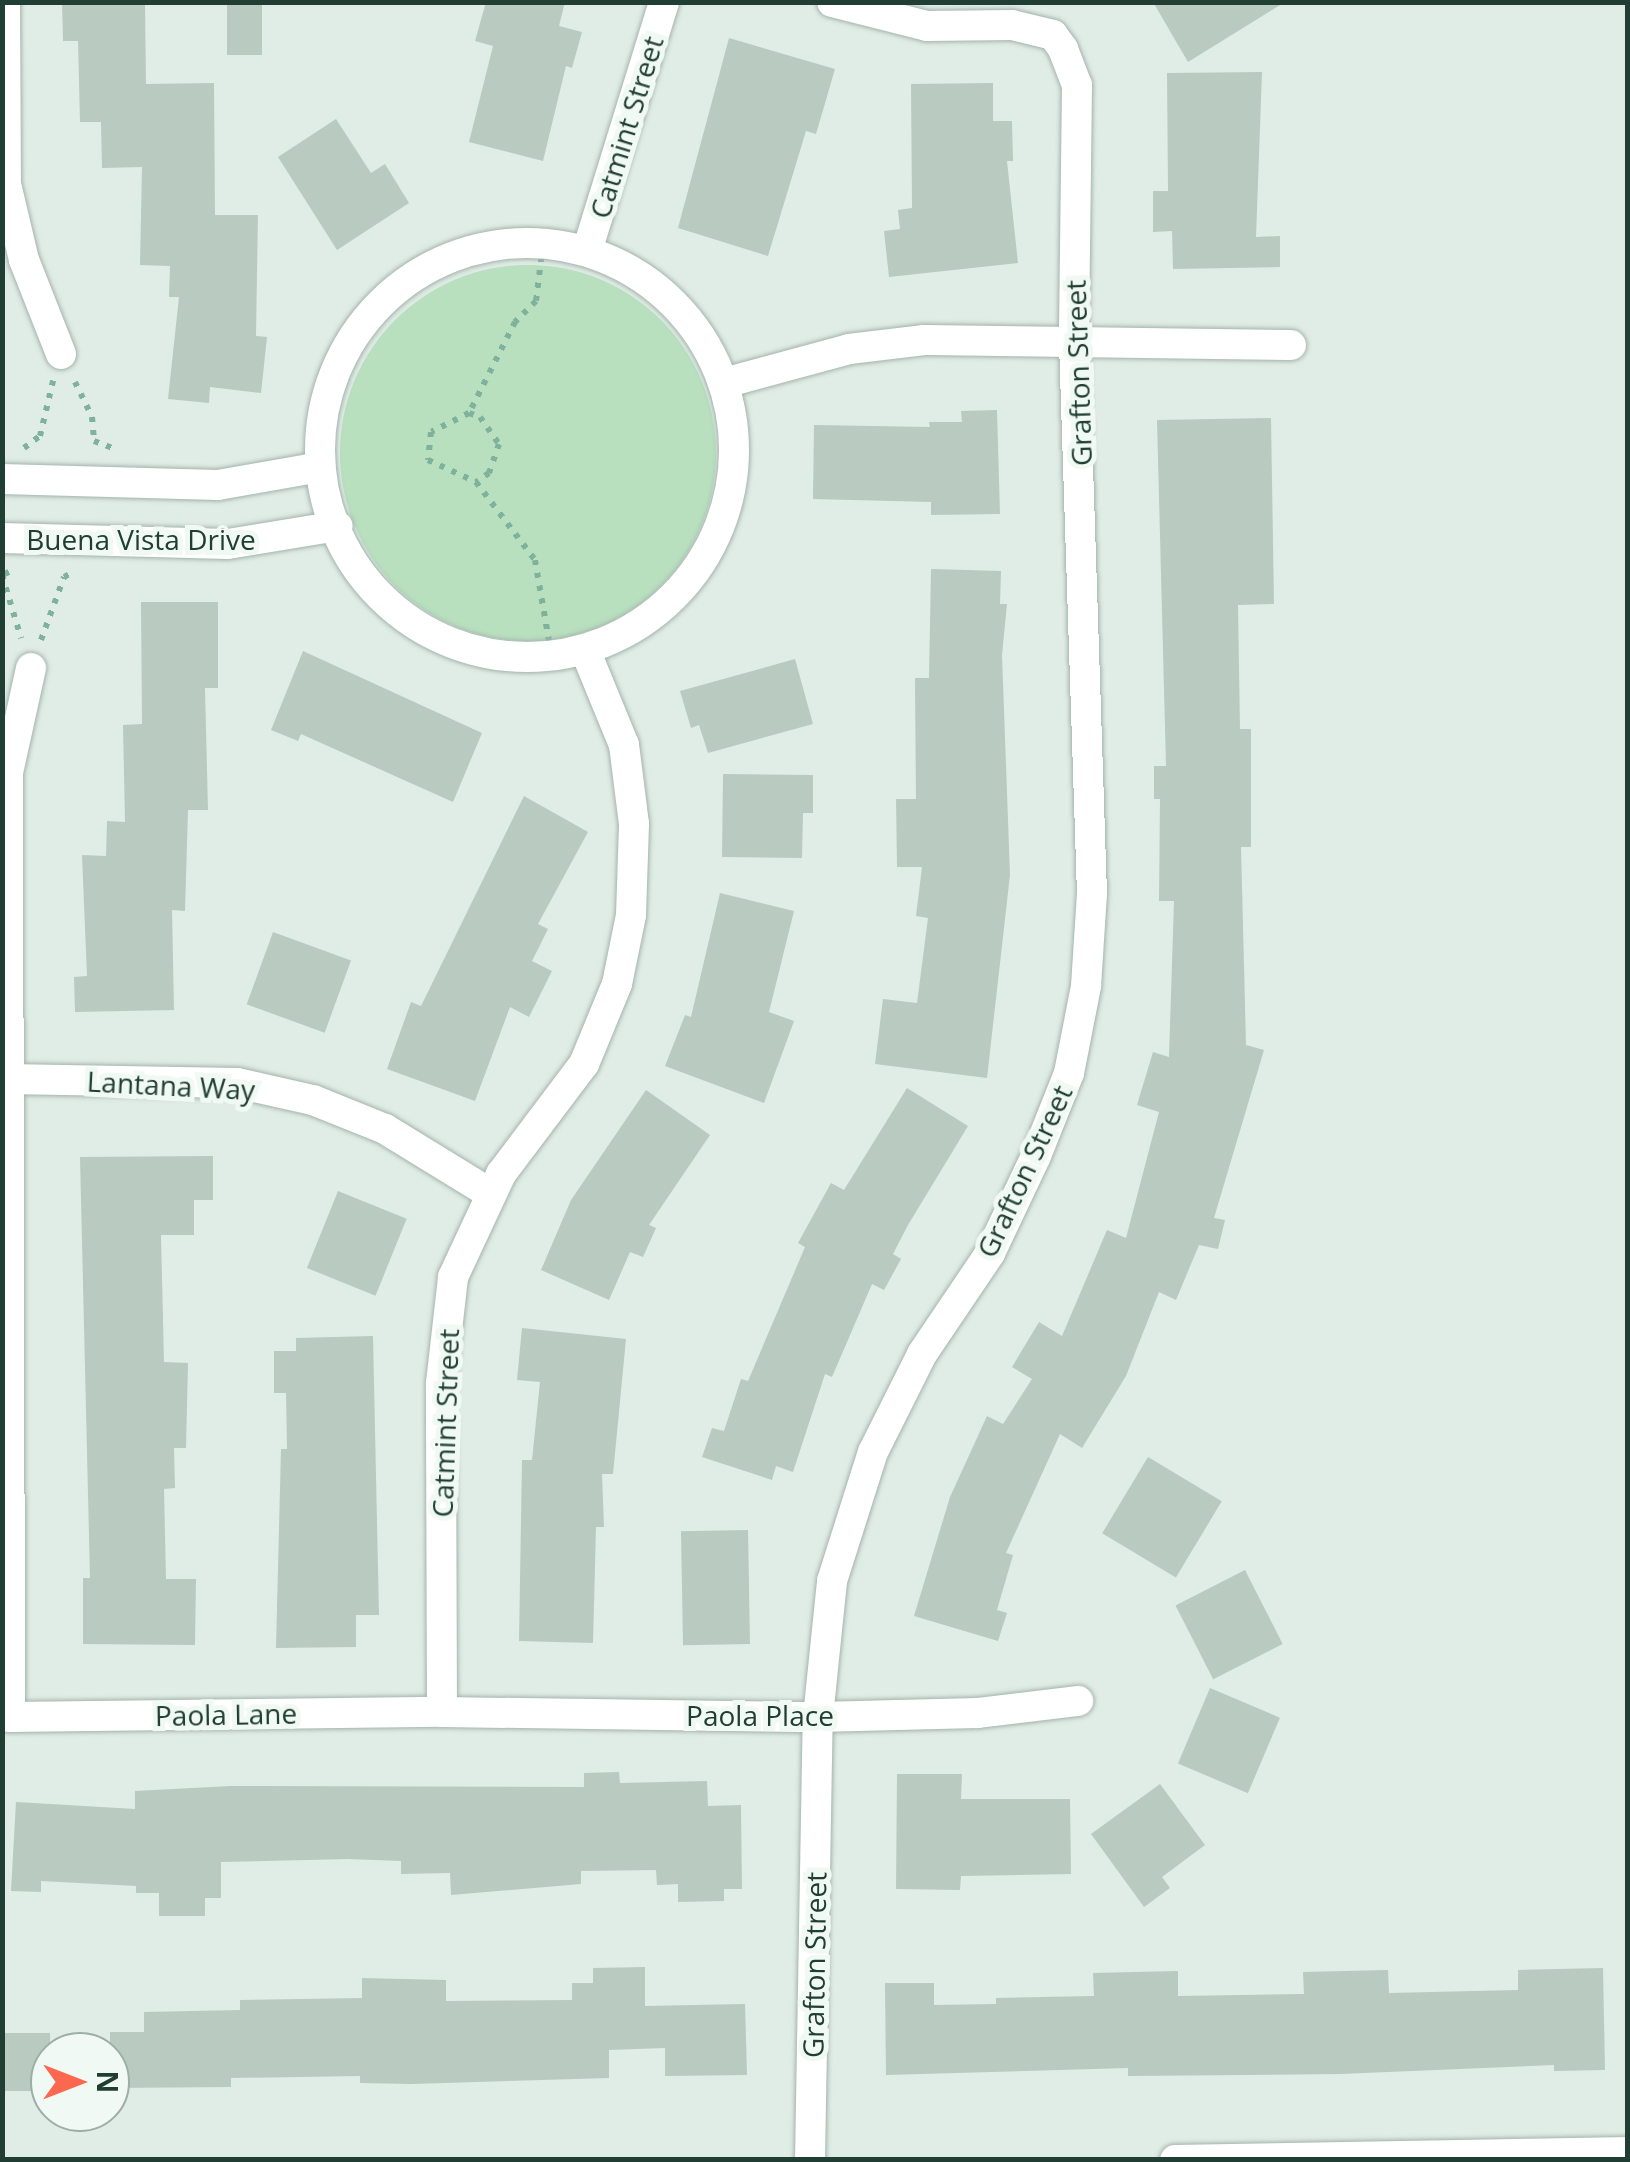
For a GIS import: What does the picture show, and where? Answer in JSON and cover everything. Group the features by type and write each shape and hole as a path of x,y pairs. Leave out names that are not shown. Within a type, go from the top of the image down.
{"street":[{"path":"5,2 6,184 24,260 61,354"},
{"name":"Catmint Street","path":"587,252 664,2"},
{"name":"Grafton Street","path":"810,2160 818,1717 832,1581 874,1452 922,1354 990,1253 1036,1156 1069,1073 1086,986 1091,834 1074,343 1077,85 1053,35 1012,25 926,26 832,2"},
{"path":"543,244 587,252 623,264 666,294 705,343 724,383 734,460 724,515 707,554 667,603 633,629 585,650 551,655 476,652 416,626 384,602 355,565 320,467 328,387 348,342 385,297 431,264 470,249 543,244"},
{"path":"724,383 887,345 1291,344"},
{"name":"Buena Vista Drive","path":"7,479 218,485 320,467"},
{"name":"Buena Vista Drive","path":"2,538 228,544 338,526"},
{"name":"Catmint Street","path":"442,1712 440,1384 453,1277 492,1194 584,1064 617,984 631,915 634,824 624,745 585,650"},
{"path":"6,1079 8,773 31,668"},
{"name":"Lantana Way","path":"6,1079 237,1083 313,1100 385,1129 492,1194"},
{"name":"Paola Lane","path":"6,1079 10,1717 442,1712"},
{"name":"Paola Place","path":"442,1712 818,1717 977,1713 1078,1700"},
{"path":"1175,2160 1628,2152"}],"path":[{"path":"543,244 536,300 515,322 469,413 431,432 428,460 476,482 535,560 551,655"},
{"path":"7,479 13,456 40,436 61,354"},
{"path":"61,354 92,417 94,442 120,457 120,481"},
{"path":"469,413 480,417 499,444 489,474 476,482"},
{"path":"31,668 64,577 85,566 90,538"},
{"path":"2,576 31,668"}],"green space":[{"path":"510,265 546,265 583,273 617,287 648,307 674,333 694,364 708,398 716,453 713,490 702,525 685,558 648,599 617,619 583,633 546,641 510,641 473,633 439,619 408,599 382,573 362,542 348,508 340,471 340,435 348,398 362,364 382,333 408,307 439,287 473,273"}],"building":[{"path":"62,2 145,2 146,84 214,83 215,215 258,215 256,336 267,337 261,393 210,387 209,403 168,399 179,297 169,297 170,266 140,265 142,167 102,168 101,122 80,122 78,41 63,41"},
{"path":"227,2 262,2 262,55 227,55"},
{"path":"486,2 565,2 559,26 582,32 572,68 566,66 543,161 469,142 493,46 475,41"},
{"path":"1153,2 1285,2 1188,62"},
{"path":"729,38 835,69 816,134 806,131 768,256 678,228"},
{"path":"1262,72 1256,237 1280,236 1280,267 1173,269 1172,231 1153,232 1153,191 1168,191 1167,73"},
{"path":"993,83 993,121 1012,121 1013,161 1007,161 1018,263 889,277 884,231 900,229 898,210 912,208 911,84"},
{"path":"336,119 371,173 385,164 409,203 337,250 278,157"},
{"path":"997,410 1000,514 931,515 931,502 813,499 814,425 930,427 929,422 962,422 961,411"},
{"path":"1271,418 1274,604 1238,605 1240,729 1251,729 1251,847 1241,847 1246,1045 1264,1050 1214,1218 1225,1220 1218,1249 1199,1245 1176,1300 1159,1292 1126,1376 1082,1448 1060,1434 1006,1553 1013,1555 997,1610 1007,1613 998,1641 914,1616 950,1497 987,1416 1003,1424 1032,1379 1012,1367 1039,1322 1062,1336 1107,1230 1126,1238 1159,1112 1137,1105 1153,1052 1169,1057 1174,901 1159,901 1160,799 1154,799 1154,766 1166,766 1157,420"},
{"path":"931,569 1001,571 1000,604 1007,604 1002,655 1010,875 987,1078 875,1064 883,999 917,1003 928,918 916,916 922,867 897,867 896,799 916,799 915,678 929,678"},
{"path":"141,602 218,602 218,688 205,688 208,810 188,810 185,911 172,910 174,1010 75,1012 74,977 87,976 82,855 106,856 107,821 125,822 123,725 142,724"},
{"path":"303,651 482,733 453,802 301,734 298,741 271,730"},
{"path":"795,659 813,724 708,753 699,725 691,728 680,691"},
{"path":"723,774 813,775 813,813 803,813 802,858 722,857"},
{"path":"524,796 588,832 538,924 548,929 532,961 552,971 529,1017 510,1007 475,1101 387,1069 411,1002 421,1006"},
{"path":"720,893 794,911 769,1012 794,1021 764,1103 665,1066 685,1015 691,1017"},
{"path":"273,932 351,960 325,1033 247,1004"},
{"path":"907,1088 968,1126 893,1254 901,1259 884,1290 872,1284 832,1377 825,1374 793,1472 776,1466 772,1480 702,1457 712,1428 724,1431 741,1379 748,1381 805,1247 798,1243 831,1183 844,1190"},
{"path":"646,1090 710,1135 649,1225 656,1228 643,1257 630,1252 609,1300 541,1270 571,1200"},
{"path":"213,1156 213,1200 194,1200 194,1235 161,1235 164,1362 188,1363 186,1448 174,1448 175,1488 164,1489 166,1579 196,1579 195,1645 83,1644 83,1578 90,1578 80,1157"},
{"path":"338,1191 407,1219 376,1296 307,1268"},
{"path":"522,1328 626,1339 613,1474 602,1474 604,1527 596,1527 593,1643 519,1641 522,1460 532,1460 540,1382 517,1380"},
{"path":"373,1336 379,1615 356,1615 356,1647 276,1648 281,1449 287,1449 286,1393 274,1393 274,1351 296,1351 296,1338"},
{"path":"1148,1457 1222,1501 1176,1578 1102,1533"},
{"path":"748,1530 750,1644 683,1645 681,1531"},
{"path":"1245,1570 1283,1644 1213,1679 1176,1605"},
{"path":"1210,1688 1280,1718 1248,1793 1178,1763"},
{"path":"619,1772 620,1783 707,1781 708,1806 741,1805 742,1889 724,1889 724,1901 678,1902 678,1884 657,1885 656,1870 581,1871 581,1884 451,1895 450,1873 401,1874 401,1861 348,1859 221,1862 221,1898 205,1898 205,1916 159,1916 159,1893 136,1893 136,1886 41,1881 41,1892 11,1891 16,1802 135,1809 135,1791 231,1786 584,1787 584,1773"},
{"path":"897,1774 962,1774 961,1799 1070,1799 1071,1874 961,1876 960,1890 896,1889"},
{"path":"1160,1784 1205,1845 1162,1877 1170,1888 1144,1907 1091,1834"},
{"path":"645,1967 645,2006 745,2004 747,2075 665,2076 665,2048 609,2050 609,2078 411,2084 360,2083 360,2076 231,2078 231,2087 130,2088 130,2032 144,2032 144,2012 240,2010 240,2000 362,1998 362,1978 446,1980 446,2001 572,2000 572,1983 593,1983 593,1968"},
{"path":"1603,1968 1605,2070 1554,2071 1554,2065 1340,2074 1128,2076 1128,2068 886,2075 885,1983 934,1983 934,2005 996,2004 996,1998 1094,1996 1093,1973 1178,1971 1178,1996 1304,1994 1303,1972 1388,1970 1389,1993 1518,1990 1518,1970"},
{"path":"2,2033 30,2033 30,2091 2,2091"}]}
